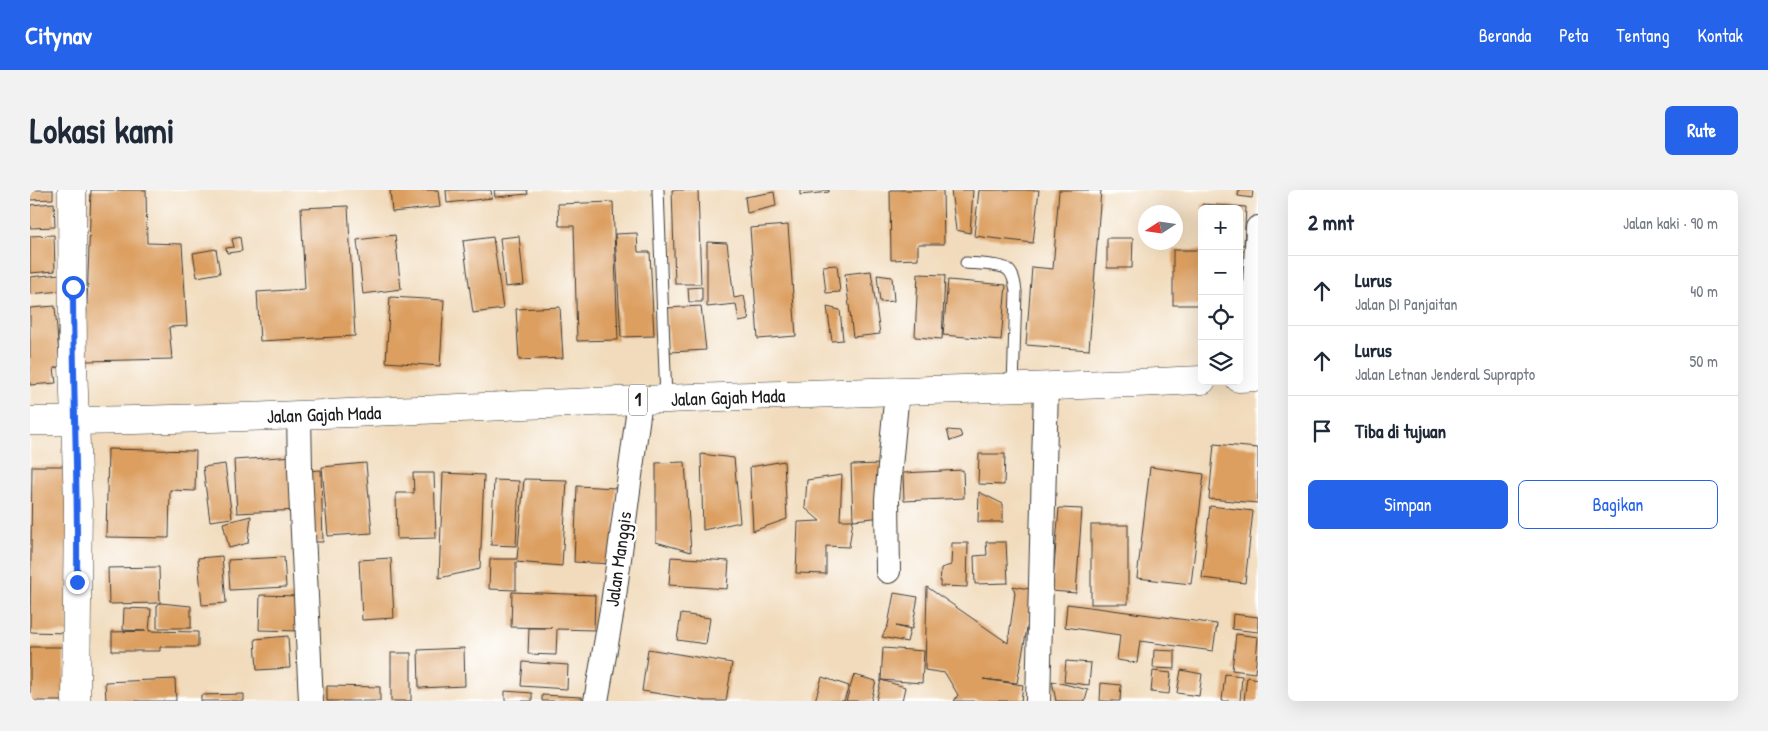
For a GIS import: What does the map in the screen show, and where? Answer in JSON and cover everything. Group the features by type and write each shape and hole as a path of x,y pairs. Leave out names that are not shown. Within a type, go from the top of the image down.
{"main road":[{"path":"72,190 73,356 78,502 76,701"},
{"name":"Jalan Gajah Mada","path":"75,421 648,405 897,391 1198,380"},
{"name":"1","path":"30,421 75,421"}],"street":[{"path":"1249,377 1258,228"},
{"path":"1038,701 1046,387"},
{"path":"888,571 887,499 897,391"},
{"name":"Jalan Manggis","path":"596,701 648,405"},
{"path":"299,415 311,701"}],"lane":[{"path":"648,405 658,190"},
{"path":"966,262 1007,269 1014,279 1016,292 1014,387"}],"building":[{"path":"30,190 53,190 53,199 30,200"},
{"path":"91,190 146,190 147,243 182,244 187,326 169,327 172,359 85,361"},
{"path":"390,190 438,190 440,207 392,212"},
{"path":"446,190 491,190 492,198 447,203"},
{"path":"494,190 527,190 528,194 495,197"},
{"path":"672,190 698,190 701,284 675,284"},
{"path":"800,190 829,190 829,192 800,195"},
{"path":"890,190 943,190 944,244 918,244 918,259 891,260"},
{"path":"951,190 973,190 970,233 956,230"},
{"path":"979,190 1039,190 1033,243 974,236"},
{"path":"1059,190 1101,190 1089,350 1026,345 1032,267 1053,269"},
{"path":"1239,190 1253,190 1252,198 1238,196"},
{"path":"774,192 776,206 747,213 745,197"},
{"path":"613,202 618,340 577,341 574,226 559,226 558,204"},
{"path":"54,203 55,227 30,228 30,205"},
{"path":"348,206 355,336 260,341 257,292 305,289 301,208"},
{"path":"1243,207 1246,207 1243,245"},
{"path":"788,225 796,336 758,339 750,228"},
{"path":"637,233 638,252 650,252 654,336 621,337 615,234"},
{"path":"54,235 55,271 30,273 30,236"},
{"path":"395,235 401,289 363,294 357,240"},
{"path":"519,236 524,285 505,287 500,238"},
{"path":"240,237 242,251 227,253 226,248 234,247 232,239"},
{"path":"493,237 503,309 473,313 463,241"},
{"path":"1107,238 1133,238 1132,268 1107,268"},
{"path":"707,242 727,243 734,298 744,296 749,320 739,322 736,304 707,307"},
{"path":"216,249 220,273 197,277 193,253"},
{"path":"1173,250 1198,250 1198,305 1173,305"},
{"path":"1243,251 1247,251 1247,305 1243,305"},
{"path":"837,265 840,292 826,293 823,266"},
{"path":"871,271 880,334 853,337 845,274"},
{"path":"60,274 61,291 30,294 30,277"},
{"path":"918,274 945,275 942,339 915,337"},
{"path":"877,275 892,277 894,301 880,302"},
{"path":"948,280 1006,285 1001,340 943,335"},
{"path":"702,287 702,302 689,302 688,288"},
{"path":"390,297 444,300 440,366 386,362"},
{"path":"55,306 60,367 54,368 56,383 30,385 30,308"},
{"path":"701,306 706,350 670,352 667,308"},
{"path":"560,307 563,358 519,360 516,309"},
{"path":"827,307 840,310 843,340 832,341"},
{"path":"947,430 960,431 962,437 950,441"},
{"path":"1214,444 1258,448 1258,503 1209,499"},
{"path":"108,449 196,451 195,491 170,490 169,538 106,537"},
{"path":"701,454 734,458 740,522 703,530"},
{"path":"979,454 1005,454 1004,485 978,484"},
{"path":"295,456 299,510 237,513 234,460"},
{"path":"784,461 787,519 753,531 750,467"},
{"path":"685,462 691,552 656,542 656,463"},
{"path":"366,463 372,533 328,536 322,467"},
{"path":"225,464 232,518 210,521 203,467"},
{"path":"883,464 884,517 853,520 851,465"},
{"path":"32,466 71,466 68,633 30,632"},
{"path":"1150,467 1204,474 1191,584 1137,578"},
{"path":"321,470 323,542 307,542 305,471"},
{"path":"963,470 964,498 904,501 903,473"},
{"path":"413,473 434,473 436,538 397,539 396,493 414,493"},
{"path":"443,473 484,475 480,569 439,578"},
{"path":"842,475 840,520 853,520 849,547 826,546 826,574 796,573 798,522 820,521 805,508 807,480"},
{"path":"524,479 567,480 562,566 516,562 516,590 489,589 490,559 517,559"},
{"path":"494,480 519,481 516,546 491,545"},
{"path":"577,486 616,488 613,564 574,562"},
{"path":"979,492 1003,504 1003,522 978,522"},
{"path":"1210,506 1253,511 1245,583 1202,578"},
{"path":"1059,508 1082,509 1076,593 1052,591"},
{"path":"251,516 248,543 229,548 223,523"},
{"path":"1091,525 1128,525 1128,604 1091,604"},
{"path":"986,542 1006,542 1008,583 975,584 974,556 987,555"},
{"path":"952,543 968,543 967,587 940,586 941,568 951,565"},
{"path":"222,556 226,603 202,605 198,558"},
{"path":"284,557 286,587 230,590 228,560"},
{"path":"671,557 729,561 727,589 669,585"},
{"path":"391,558 394,618 362,620 359,560"},
{"path":"159,567 160,603 109,604 108,568"},
{"path":"1013,586 1034,590 1017,683 983,679 1023,685 1021,701 954,701 958,695 945,673 925,670 927,587 1008,643 1015,593"},
{"path":"512,592 595,595 594,630 557,629 556,655 528,654 529,628 552,628 511,627"},
{"path":"894,593 918,597 912,629 896,626 910,630 907,642 882,637 888,625"},
{"path":"260,595 301,596 300,631 259,630"},
{"path":"160,603 191,606 191,628 157,628 157,606"},
{"path":"1067,604 1217,624 1213,651 1140,641 1137,663 1117,660 1120,635 1065,627"},
{"path":"124,608 151,609 149,631 198,632 198,647 160,647 160,651 112,651 112,632 146,631 123,630"},
{"path":"681,614 710,618 706,644 677,640"},
{"path":"1233,614 1258,617 1258,632 1232,629"},
{"path":"1236,634 1258,637 1255,673 1232,670"},
{"path":"288,636 290,668 257,670 255,639"},
{"path":"30,647 64,647 64,701 30,701"},
{"path":"464,648 465,686 419,688 418,650"},
{"path":"883,648 924,651 922,683 881,680"},
{"path":"648,649 732,663 726,701 706,701 642,691"},
{"path":"1154,650 1175,651 1175,669 1153,668"},
{"path":"391,653 411,653 411,701 391,701"},
{"path":"1066,661 1091,663 1089,685 1064,682"},
{"path":"523,662 568,665 567,689 521,686"},
{"path":"1181,670 1202,674 1199,696 1177,693"},
{"path":"1153,671 1171,673 1169,694 1151,692"},
{"path":"1225,674 1242,676 1240,701 1222,701"},
{"path":"854,675 876,681 871,701 846,701"},
{"path":"822,677 849,686 844,701 815,701"},
{"path":"1247,677 1258,679 1258,701 1244,701"},
{"path":"175,679 176,701 106,701 105,682"},
{"path":"881,680 905,687 902,701 876,701"},
{"path":"1052,681 1088,690 1085,701 1056,701"},
{"path":"1101,683 1121,685 1120,701 1100,701"},
{"path":"327,686 380,687 380,701 327,701"},
{"path":"505,691 532,693 532,701 505,701"},
{"path":"244,694 244,701 201,701 201,695"},
{"path":"542,695 582,697 582,701 542,701"}],"route":[{"path":"73,287 73,365 78,502 77,582"}]}
